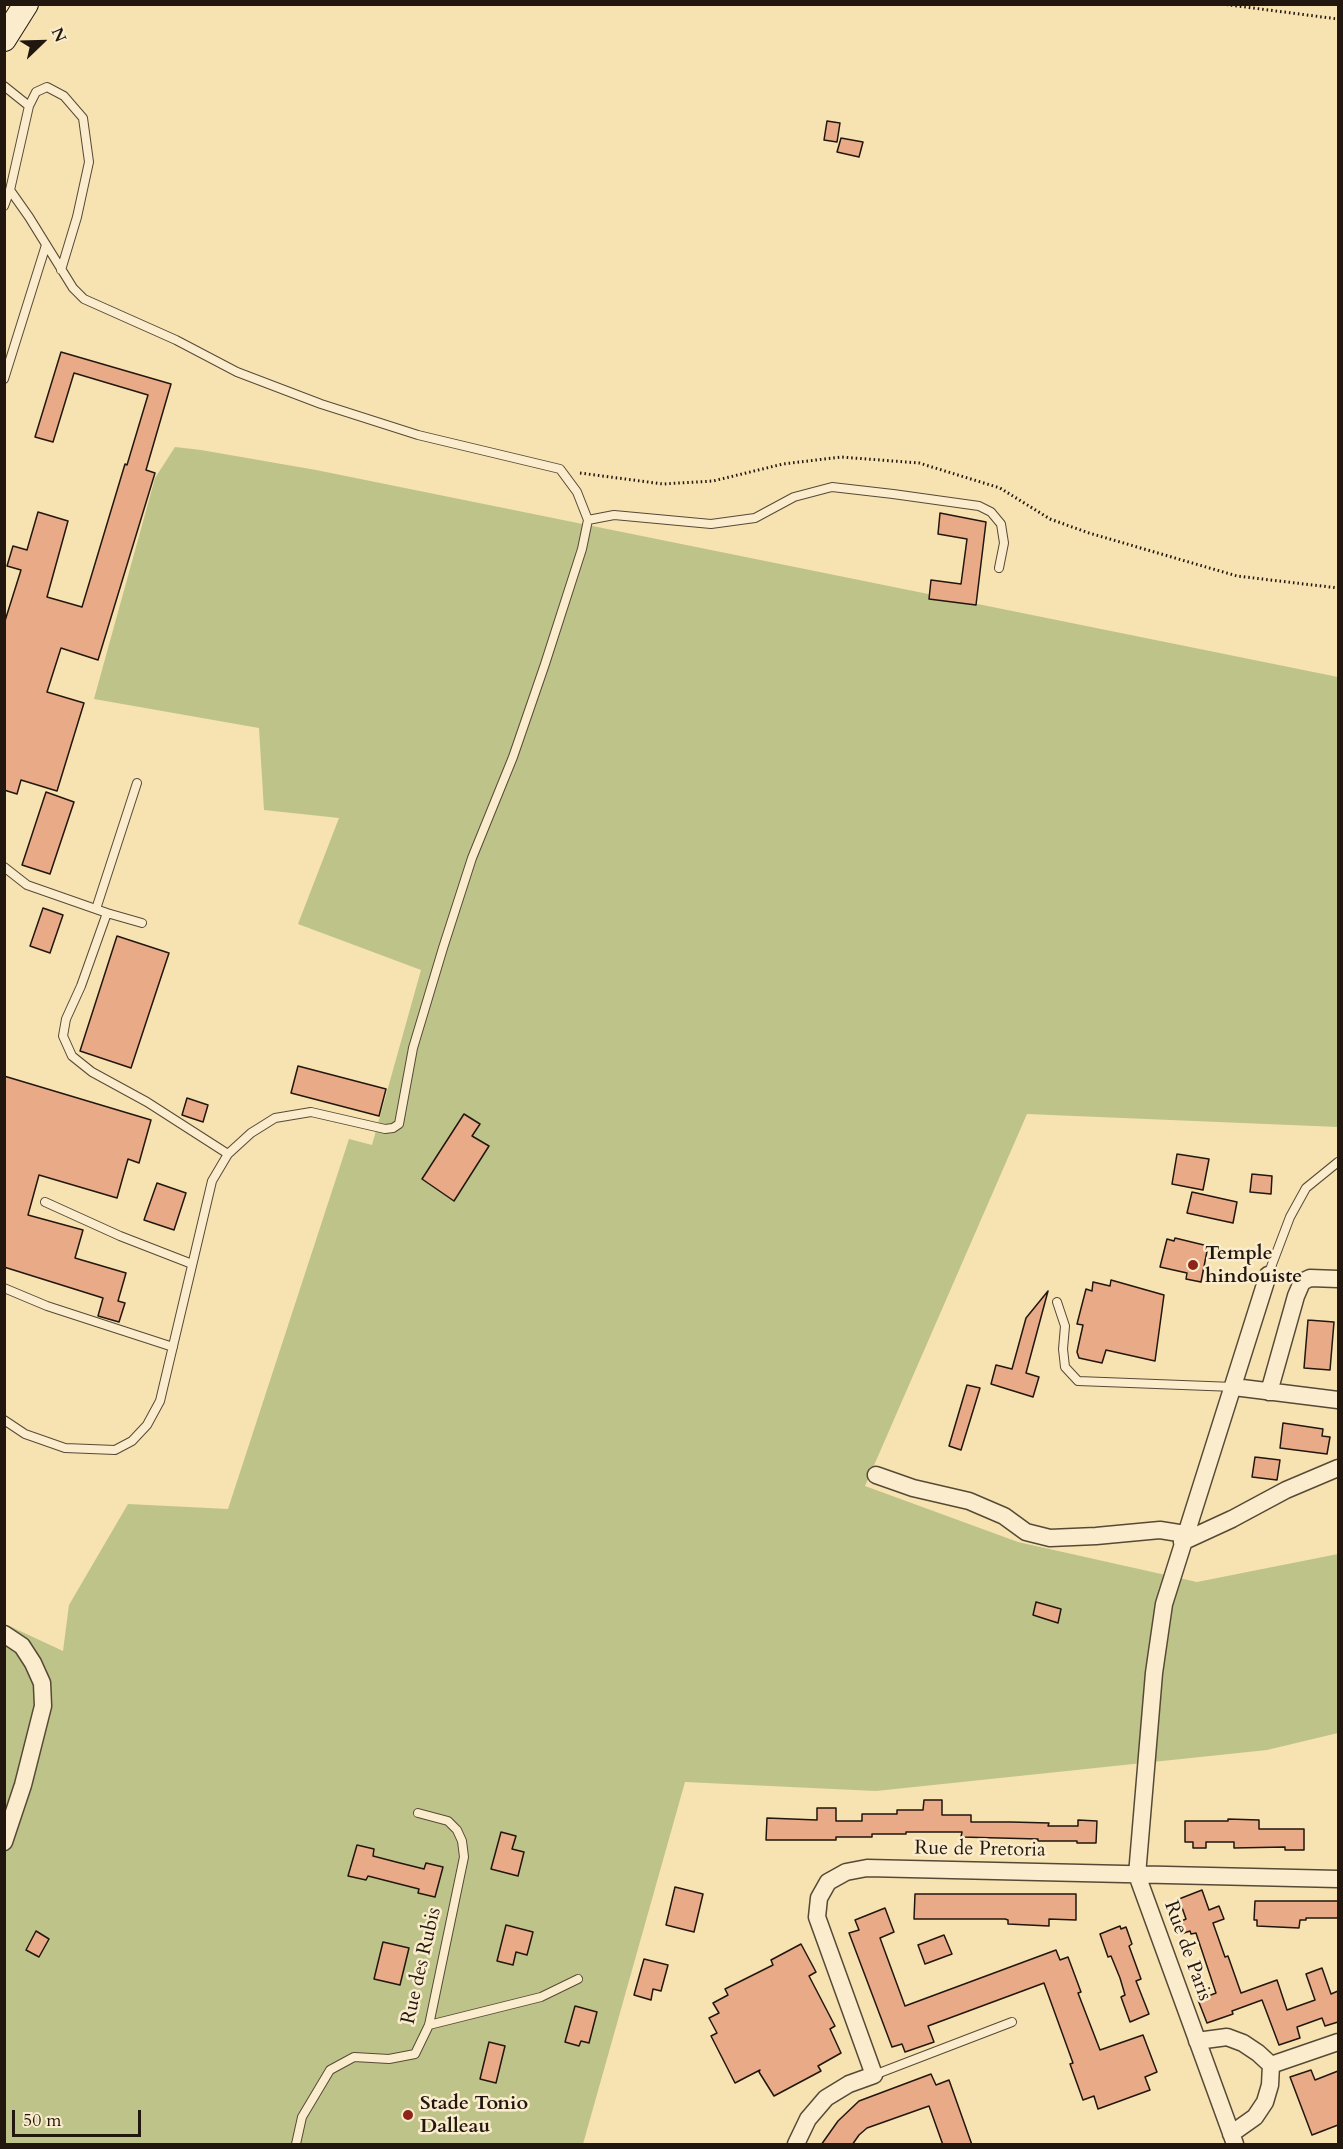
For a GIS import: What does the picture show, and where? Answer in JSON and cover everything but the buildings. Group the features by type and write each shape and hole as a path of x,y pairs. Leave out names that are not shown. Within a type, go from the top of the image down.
{"main road":[{"path":"4,39 26,4"}],"street":[{"path":"1137,1875 1154,1673 1164,1604 1269,1275"},
{"path":"1269,1392 1302,1282 1310,1278 1338,1279"},
{"path":"1234,1387 1338,1400"},
{"path":"876,1475 913,1488 969,1501 1004,1516 1026,1532 1050,1538 1160,1530 1184,1538 1232,1519 1286,1490 1338,1468"},
{"path":"4,1634 22,1646 33,1663 42,1683 43,1706 23,1785 4,1842"},
{"name":"Rue de Pretoria","path":"874,2075 817,1917 819,1898 828,1882 846,1872 867,1869 1338,1879"},
{"name":"Rue de Paris","path":"1137,1875 1233,2139 1255,2117 1265,2102 1270,2085 1271,2065"},
{"path":"1197,2041 1227,2037 1243,2043 1271,2065 1338,2042"},
{"path":"796,2145 808,2119 826,2098 849,2084 874,2075"}],"lane":[{"path":"4,86 29,106"},
{"path":"4,206 10,190 29,106 36,92 47,87 64,96 83,118 89,162 77,217 61,270"},
{"path":"4,1420 25,1434 65,1448 115,1450 132,1441 147,1425 160,1401 212,1181 228,1154 251,1133 275,1118 311,1112 386,1129 399,1124 413,1048 443,948 472,858 513,757 582,549 588,520 577,492 560,470 418,435 321,404 237,372 176,340 84,300 73,288 10,190"},
{"path":"4,379 46,245"},
{"path":"588,520 614,515 711,524 756,518 794,497 832,487 893,494 979,506 991,512 1001,524 1004,543 999,568"},
{"path":"96,909 136,783"},
{"path":"4,867 27,885 107,913 142,922"},
{"path":"107,913 81,986 66,1019 63,1036 72,1056 92,1072 147,1102 228,1154"},
{"path":"1269,1275 1290,1217 1306,1188 1338,1162"},
{"path":"45,1202 120,1236 192,1264"},
{"path":"4,1288 47,1305 173,1347"},
{"path":"1057,1302 1065,1326 1063,1349 1065,1367 1078,1381 1234,1387"},
{"name":"Rue des Rubis","path":"296,2145 302,2117 330,2070 354,2056 389,2059 415,2054 429,2025 464,1857 462,1841 457,1830 448,1821 418,1813"},
{"path":"429,2025 541,1997 578,1979"},
{"path":"874,2075 1012,2022"}],"path":[{"path":"1222,4 1338,19"}],"green space":[{"path":"175,447 316,470 1338,677 1338,1127 1027,1114 865,1486 1018,1542 1197,1582 1338,1554 1338,1733 1267,1750 876,1791 685,1782 583,2144 5,2144 5,1624 63,1651 69,1605 128,1504 228,1509 349,1139 372,1145 421,970 298,924 339,818 264,810 259,728 94,699 155,478"}],"place":[{"name":"Temple hindouiste","path":"1193,1265"},
{"name":"Stade Tonio Dalleau","path":"408,2115"}]}
